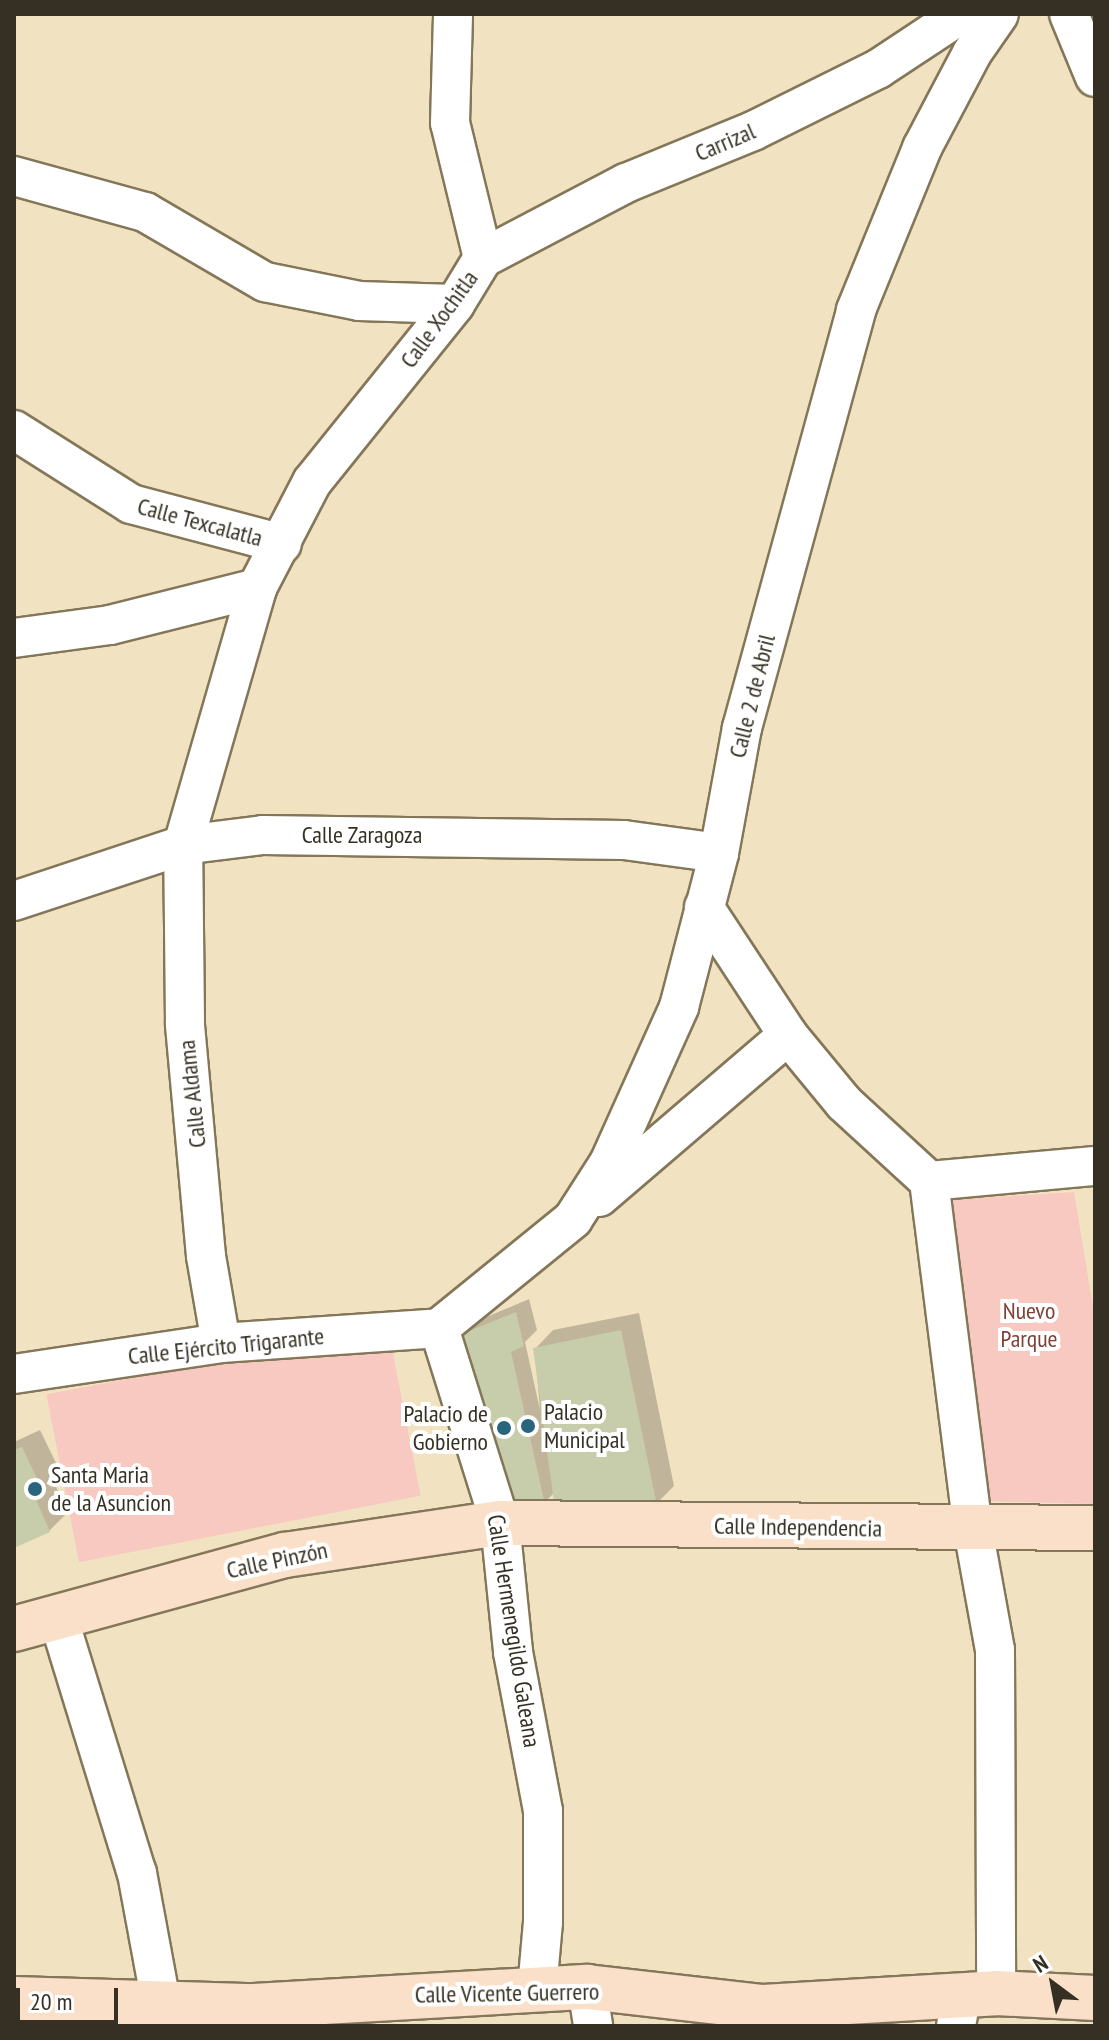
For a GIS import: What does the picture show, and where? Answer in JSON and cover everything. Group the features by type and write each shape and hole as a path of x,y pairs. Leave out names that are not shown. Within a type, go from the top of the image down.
{"main road":[{"name":"Calle Independencia","path":"500,1523 1095,1528"},
{"name":"Calle Pinzón","path":"14,1629 285,1555 500,1523"},
{"name":"Calle Vicente Guerrero","path":"14,1999 161,2003 251,2016 537,1989 590,2007 971,2005 1095,1998"}],"street":[{"name":"Calle Xochitla","path":"282,544 312,482 455,304 483,258 450,123 453,14"},
{"name":"Carrizal","path":"483,258 626,183 753,131 878,69 961,14"},
{"name":"Calle 2 de Abril","path":"439,1328 573,1219 609,1163 679,1007 719,853 742,728 856,310 922,148 999,14"},
{"path":"1069,14 1095,77"},
{"path":"14,176 145,212 265,282 359,301 455,304"},
{"name":"Calle Texcalatla","path":"14,430 131,504 282,544 257,588 183,845"},
{"path":"14,638 110,625 257,588"},
{"name":"Calle Zaragoza","path":"14,901 183,845 263,835 624,840 719,853"},
{"name":"Calle Aldama","path":"183,845 185,1023 206,1256 221,1343"},
{"path":"704,907 788,1035 857,1118 929,1181 973,1529 995,1650 971,2005"},
{"path":"573,1219 788,1035"},
{"path":"929,1181 1095,1166"},
{"name":"Calle Ejército Trigarante","path":"14,1374 221,1343 439,1328"},
{"name":"Calle Hermenegildo Galeana","path":"439,1328 500,1523 513,1652 543,1811 543,1922 537,1989"},
{"path":"58,1617 137,1873 161,2003"}],"green space":[{"name":"Nuevo Parque","path":"1074,1192 1095,1319 1095,1504 985,1501 946,1200"},
{"path":"388,1328 421,1496 79,1562 46,1394"}],"building":[{"name":"Palacio de Gobierno","path":"516,1312 524,1346 511,1352 545,1505 497,1503 459,1335"},
{"path":"621,1330 657,1506 554,1502 533,1348"},
{"path":"22,1447 40,1485 31,1488 50,1532 14,1548 14,1450"}],"place":[{"name":"Palacio Municipal","path":"528,1426"},
{"name":"Palacio de Gobierno","path":"504,1428"},
{"name":"Santa Maria de la Asuncion","path":"35,1489"}]}
